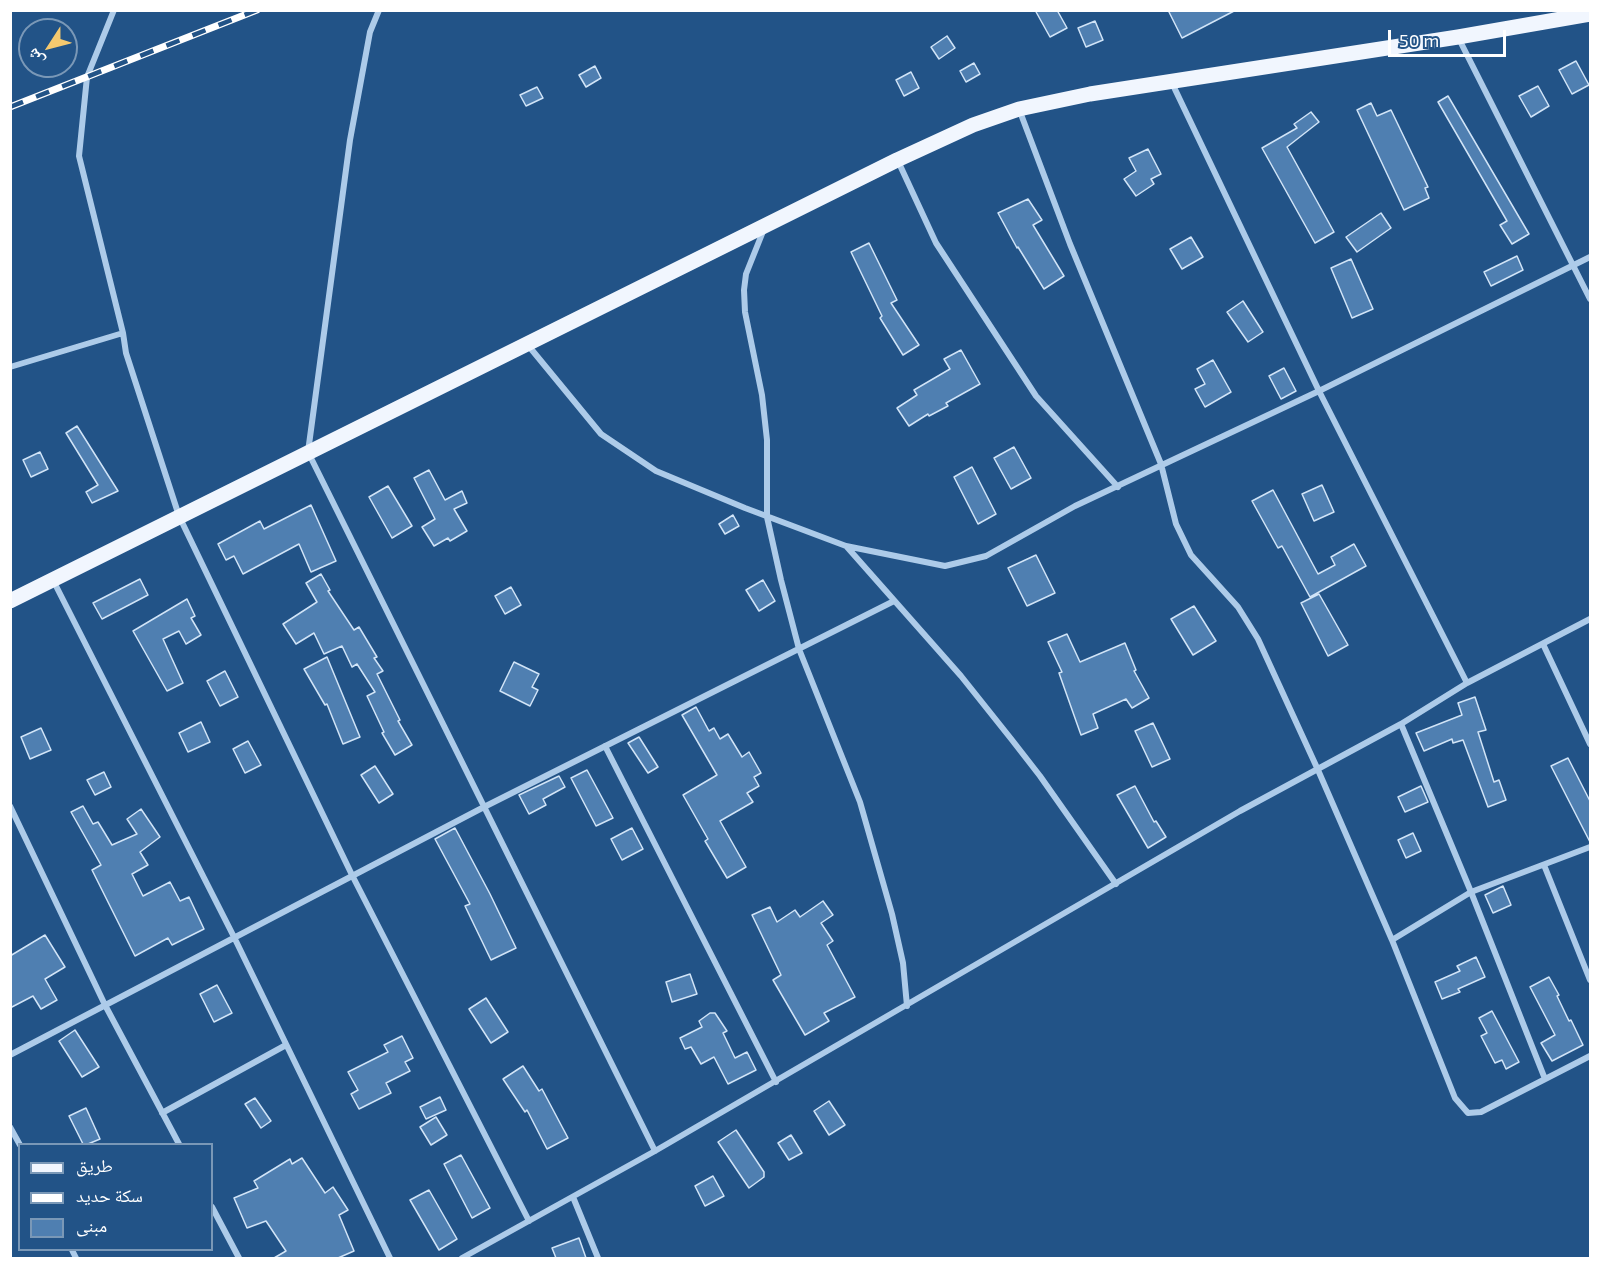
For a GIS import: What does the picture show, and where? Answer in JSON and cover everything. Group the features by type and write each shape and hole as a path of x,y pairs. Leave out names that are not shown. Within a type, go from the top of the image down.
{"main road":[{"path":"10,601 897,160 973,125 1019,109 1090,94 1172,83 1590,14"}],"street":[{"path":"114,10 87,77 79,156 126,353 179,516 352,875 529,1221"},
{"path":"379,10 370,32 350,140 308,452 655,1152"},
{"path":"1458,37 1590,299"},
{"path":"1172,83 1319,391 1467,683"},
{"path":"1019,109 1070,244 1161,464 1176,524 1191,555 1238,607 1258,639 1392,940 1455,1098 1468,1113 1481,1112 1590,1056"},
{"path":"897,160 936,243 1036,396 1118,487"},
{"path":"765,227 746,274 744,290 745,312 762,395 767,440 767,517 799,649 860,802 892,914 903,963 907,1006"},
{"path":"528,344 601,434 656,471 767,517 846,546 945,566 986,556 1076,506 1319,391 1590,257"},
{"path":"10,367 123,333"},
{"path":"846,546 961,676 1019,749 1116,884"},
{"path":"52,580 234,937 390,1258"},
{"path":"10,1055 484,807 894,601"},
{"path":"462,1258 655,1152 1240,811 1401,724 1467,683 1590,619"},
{"path":"1543,644 1590,744"},
{"path":"1401,724 1545,1079"},
{"path":"605,746 776,1082"},
{"path":"10,806 105,1005 178,1143"},
{"path":"1392,940 1471,892 1590,847"},
{"path":"1544,865 1590,980"},
{"path":"162,1113 286,1045"},
{"path":"10,1127 19,1143"},
{"path":"573,1197 598,1258"},
{"path":"213,1209 239,1258"}],"building":[{"path":"1035,10 1057,10 1067,28 1050,37"},
{"path":"1168,10 1236,10 1182,38"},
{"path":"1095,21 1103,40 1086,47 1078,28"},
{"path":"947,36 955,48 939,59 931,47"},
{"path":"1576,61 1589,85 1572,94 1559,70"},
{"path":"974,63 980,74 966,82 960,71"},
{"path":"595,66 601,78 586,87 579,75"},
{"path":"911,72 919,88 904,96 896,80"},
{"path":"1538,86 1549,106 1531,117 1519,96"},
{"path":"537,87 543,98 526,106 520,95"},
{"path":"1448,96 1529,234 1512,244 1500,225 1507,221 1438,102"},
{"path":"1371,103 1377,116 1391,110 1428,187 1425,188 1429,198 1404,210 1357,110"},
{"path":"1311,112 1319,122 1287,147 1334,232 1315,243 1262,148 1297,128 1294,124"},
{"path":"1148,149 1161,174 1151,179 1154,184 1136,196 1124,179 1136,171 1129,158"},
{"path":"1028,199 1042,220 1033,225 1064,276 1044,289 1017,248 998,213"},
{"path":"1381,213 1391,228 1357,252 1346,237"},
{"path":"1191,237 1203,257 1182,269 1170,249"},
{"path":"869,243 897,300 891,303 919,345 903,355 880,318 882,316 851,252"},
{"path":"1517,256 1523,270 1491,286 1484,272"},
{"path":"1351,259 1373,309 1352,318 1331,268"},
{"path":"1243,301 1263,332 1248,342 1227,312"},
{"path":"961,350 980,384 946,403 948,406 929,416 928,414 909,426 897,408 917,395 914,390 950,369 944,359"},
{"path":"1213,360 1231,392 1205,407 1195,389 1205,384 1197,369"},
{"path":"1284,368 1296,391 1281,399 1269,376"},
{"path":"77,426 118,491 92,503 86,492 98,485 66,433"},
{"path":"1014,447 1031,478 1011,489 994,458"},
{"path":"40,452 48,469 31,477 23,460"},
{"path":"972,467 996,514 978,524 954,477"},
{"path":"429,470 445,500 462,491 467,503 454,509 467,531 450,541 448,538 434,546 422,527 435,519 414,478"},
{"path":"1322,485 1334,512 1314,521 1302,494"},
{"path":"388,486 412,526 392,538 369,497"},
{"path":"1273,490 1318,574 1335,565 1331,557 1354,544 1366,566 1310,597 1282,546 1278,548 1252,501"},
{"path":"311,505 336,561 311,572 299,544 243,574 234,556 226,560 218,544 260,521 264,529"},
{"path":"733,515 739,526 725,534 719,524"},
{"path":"1036,555 1055,593 1027,606 1008,568"},
{"path":"321,574 330,590 328,591 354,630 359,627 383,671 377,674 400,720 398,721 412,745 395,755 382,733 384,732 367,696 375,692 357,664 352,667 342,646 324,654 314,633 296,644 283,624 317,602 306,583"},
{"path":"140,579 148,595 102,619 93,603"},
{"path":"763,580 775,601 759,611 746,590"},
{"path":"511,587 521,605 505,614 495,596"},
{"path":"1319,594 1348,645 1328,656 1301,603"},
{"path":"187,599 195,616 191,618 201,635 186,644 179,631 163,639 183,683 167,691 133,631"},
{"path":"1194,606 1216,641 1193,655 1171,619"},
{"path":"1067,634 1080,662 1125,643 1136,670 1134,671 1149,698 1132,708 1126,699 1093,714 1098,728 1081,735 1059,673 1062,672 1048,642"},
{"path":"327,657 360,737 343,744 327,704 325,705 304,669"},
{"path":"514,662 539,674 532,687 538,690 530,706 500,691"},
{"path":"225,671 238,697 220,706 207,681"},
{"path":"1475,697 1486,730 1478,732 1494,782 1499,780 1506,800 1488,807 1463,740 1453,743 1452,739 1424,751 1416,733 1462,715 1458,703"},
{"path":"696,707 709,731 714,728 720,739 728,734 742,757 749,752 761,773 754,777 759,786 747,793 753,802 720,821 746,867 727,878 705,841 708,839 683,795 717,775 682,715"},
{"path":"201,722 210,742 188,752 179,733"},
{"path":"1153,723 1170,759 1152,767 1135,731"},
{"path":"41,728 51,750 30,759 21,737"},
{"path":"639,737 658,767 648,773 628,743"},
{"path":"248,741 261,765 245,773 233,749"},
{"path":"1568,758 1590,801 1590,842 1551,766"},
{"path":"375,766 393,794 379,803 361,775"},
{"path":"587,770 613,818 596,826 571,778"},
{"path":"104,772 111,787 95,795 87,780"},
{"path":"559,776 565,787 543,799 546,805 529,814 519,795"},
{"path":"1135,786 1154,822 1156,821 1166,837 1148,848 1117,795"},
{"path":"1421,786 1428,802 1405,812 1398,797"},
{"path":"83,806 93,824 98,822 112,845 137,834 127,819 141,809 160,837 140,852 148,865 132,874 143,896 170,882 180,901 189,897 204,929 172,945 168,938 135,956 92,870 101,865 71,812"},
{"path":"455,828 516,948 491,960 465,906 470,904 435,839"},
{"path":"632,828 643,849 622,860 611,839"},
{"path":"1413,833 1421,851 1406,858 1398,840"},
{"path":"1503,886 1511,905 1493,913 1485,895"},
{"path":"823,901 833,915 821,923 833,941 827,945 855,997 824,1013 829,1021 805,1035 773,980 781,975 752,915 770,907 777,922 795,910 800,917"},
{"path":"45,935 65,967 45,979 57,1000 41,1009 33,996 10,1008 10,956"},
{"path":"1476,957 1485,977 1458,989 1460,992 1442,999 1435,982 1460,971 1457,966"},
{"path":"690,974 697,994 672,1002 666,982"},
{"path":"1549,977 1583,1045 1552,1061 1541,1043 1555,1035 1530,987"},
{"path":"217,985 232,1013 214,1022 200,994"},
{"path":"486,998 508,1032 491,1043 469,1009"},
{"path":"1492,1011 1519,1062 1506,1069 1502,1060 1495,1063 1481,1036 1487,1033 1479,1018"},
{"path":"710,1013 715,1013 727,1031 723,1033 735,1058 747,1052 756,1070 728,1084 714,1057 701,1064 691,1047 685,1049 680,1038 702,1027 699,1021"},
{"path":"75,1030 99,1067 82,1077 59,1041"},
{"path":"402,1036 413,1058 405,1062 410,1071 386,1083 391,1093 359,1109 351,1094 358,1090 348,1072 388,1052 384,1045"},
{"path":"523,1066 539,1091 542,1089 568,1138 547,1149 527,1110 525,1112 503,1079"},
{"path":"440,1097 446,1110 426,1119 420,1107"},
{"path":"255,1098 271,1121 261,1128 245,1104"},
{"path":"829,1101 845,1125 829,1135 814,1111"},
{"path":"86,1108 100,1139 82,1143 69,1116"},
{"path":"436,1117 447,1135 431,1145 420,1127"},
{"path":"736,1130 764,1172 764,1177 749,1188 718,1142"},
{"path":"791,1135 802,1153 789,1160 778,1143"},
{"path":"461,1155 490,1208 472,1218 444,1164"},
{"path":"302,1158 325,1193 333,1187 348,1210 339,1215 354,1251 338,1258 274,1258 286,1251 266,1221 247,1228 234,1198 258,1188 254,1181 290,1159 292,1164"},
{"path":"713,1176 724,1196 705,1206 695,1186"},
{"path":"429,1190 457,1239 439,1250 410,1200"},
{"path":"579,1238 586,1258 556,1258 552,1248"}],"railway":[{"path":"10,107 257,10"}]}
